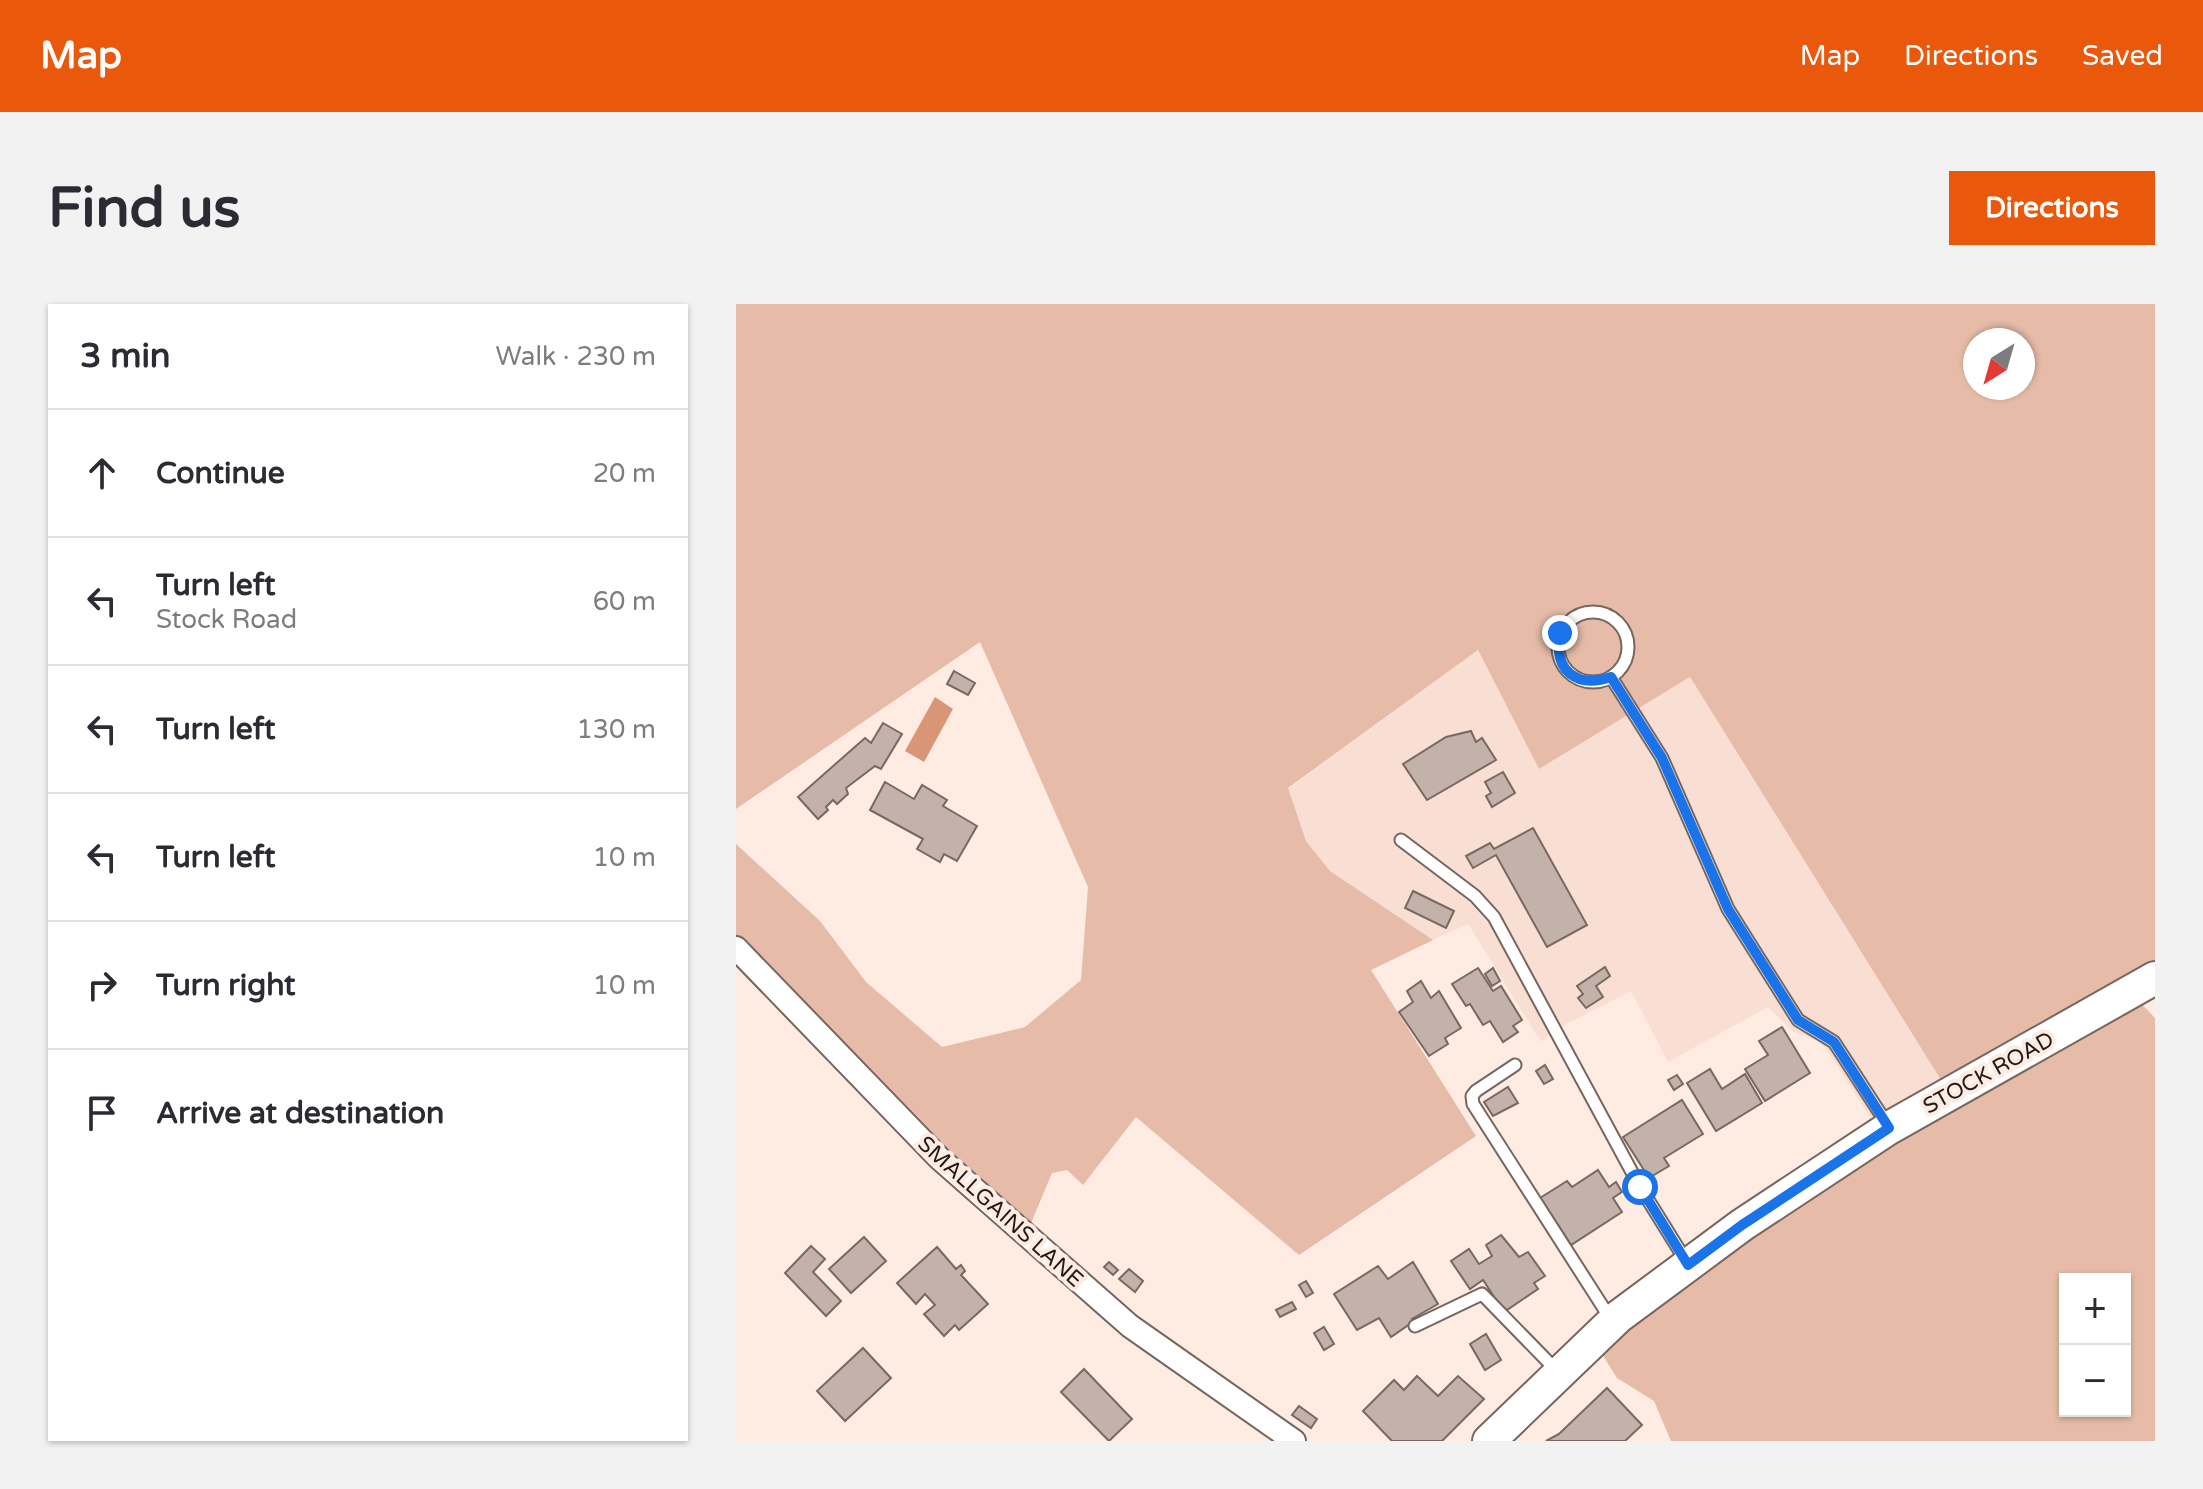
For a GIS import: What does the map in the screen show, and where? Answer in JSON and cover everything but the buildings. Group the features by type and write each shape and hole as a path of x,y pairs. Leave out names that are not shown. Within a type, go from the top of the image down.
{"main road":[{"name":"STOCK ROAD","path":"1493,1439 1613,1322 1742,1225 1889,1128 2155,978"}],"street":[{"name":"SMALLGAINS LANE","path":"736,948 939,1158 1130,1326 1294,1441"}],"lane":[{"path":"1596,612 1610,616 1621,626 1627,639 1628,654 1622,667 1611,677 1597,682 1583,681 1570,674 1561,662 1558,648 1560,633 1568,622 1581,614 1596,612"},
{"path":"1611,677 1662,758 1728,909 1798,1020 1834,1042 1889,1128"},
{"path":"1401,840 1475,896 1494,917 1640,1187 1688,1265"},
{"path":"1515,1065 1476,1091 1472,1096 1473,1104 1613,1322"},
{"path":"1415,1326 1482,1294 1559,1373"}],"shaded area":[{"path":"736,304 2155,304 2155,967 2131,993 2155,1018 2155,1441 1671,1441 1654,1401 1617,1378 1602,1354 1742,1225 1947,1112 1941,1080 1690,677 1539,769 1478,650 1288,788 1306,841 1330,871 1433,940 1371,970 1476,1136 1299,1255 1136,1117 1083,1185 1067,1170 1052,1173 1026,1235 736,948 736,844 820,921 866,982 942,1047 1025,1027 1081,980 1088,887 980,642 736,809"},
{"path":"1478,650 1539,769 1690,677 1941,1080 1870,1117 1826,1049 1816,1040 1792,1031 1768,1007 1668,1062 1631,991 1555,1030 1541,1042 1468,924 1433,940 1330,871 1306,841 1288,789"},
{"path":"935,697 953,709 924,762 905,751"}],"route":[{"path":"1560,633 1558,648 1561,662 1570,674 1583,681 1597,682 1611,677 1662,758 1728,909 1798,1020 1834,1042 1889,1128 1742,1225 1688,1265 1640,1187"}]}
